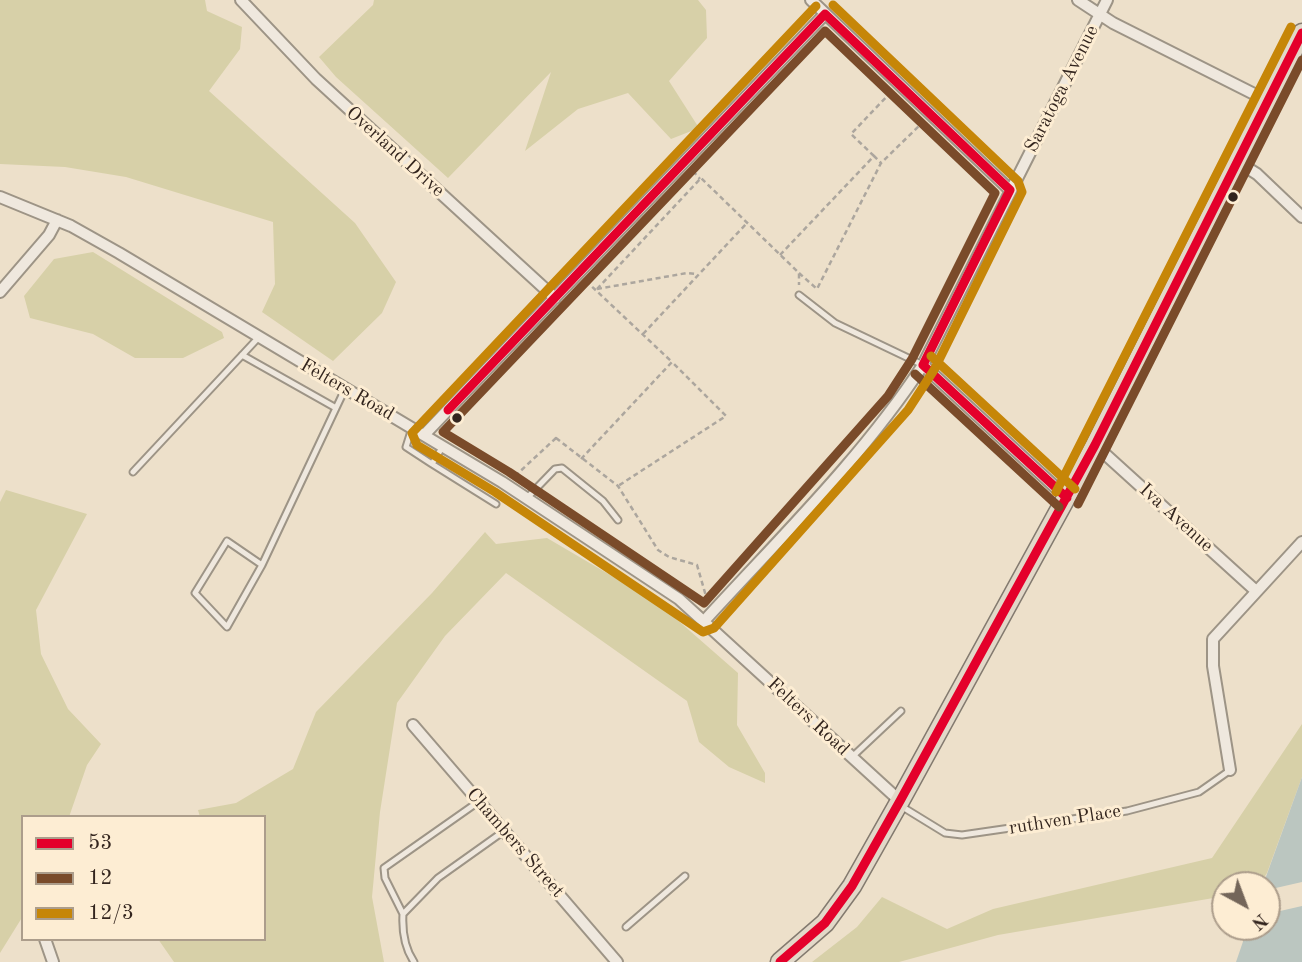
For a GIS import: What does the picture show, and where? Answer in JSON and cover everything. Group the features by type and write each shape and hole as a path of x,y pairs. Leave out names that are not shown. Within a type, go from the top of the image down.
{"main road":[{"path":"780,962 825,923 852,886 899,803 1095,445 1302,33"}],"street":[{"name":"Overland Drive","path":"241,0 316,79 555,298"},
{"path":"811,0 1010,190"},
{"path":"1078,0 1099,16 1268,101"},
{"name":"Saratoga Avenue","path":"705,620 847,463 898,402 923,365 1107,0"},
{"path":"424,435 825,14"},
{"path":"1238,162 1257,174 1302,217"},
{"name":"Felters Road","path":"0,197 57,220 443,446 679,599 705,620 899,803"},
{"path":"0,292 49,235 57,220"},
{"path":"923,365 1067,498"},
{"name":"Iva Avenue","path":"1095,445 1256,591"},
{"path":"1230,770 1213,666 1213,639 1302,542"},
{"name":"Chambers Street","path":"413,725 617,962"},
{"path":"46,941 53,962"}],"lane":[{"path":"799,295 835,323 923,365"},
{"path":"133,472 258,338"},
{"path":"242,355 336,408"},
{"path":"262,565 227,541 195,593 227,626 262,565 345,389"},
{"path":"412,428 406,447 496,504"},
{"path":"432,464 443,446"},
{"path":"527,498 555,469 562,468 603,501 618,520"},
{"path":"852,757 901,711"},
{"name":"ruthven Place","path":"899,803 945,833 962,835 1126,811 1199,792 1230,770"},
{"path":"414,962 407,952 402,930 403,914 385,878 384,868 479,801"},
{"path":"403,914 438,878 505,831"},
{"path":"626,928 685,876"}],"path":[{"path":"709,153 824,35 831,32 834,34"},
{"path":"886,83 901,98"},
{"path":"881,163 851,134 893,90"},
{"path":"692,167 746,224 817,289 881,163 925,121 917,113"},
{"path":"780,255 874,156"},
{"path":"597,289 700,178"},
{"path":"643,334 746,224"},
{"path":"597,289 687,273 698,274"},
{"path":"799,273 799,295"},
{"path":"580,283 588,281 597,289 726,416 618,486"},
{"path":"581,459 672,362"},
{"path":"504,470 515,476"}],"shaded area":[{"path":"0,0 205,0 207,11 242,27 240,49 209,91 355,223 396,282 382,313 333,361 262,312 275,284 273,222 126,177 65,167 0,164"},
{"path":"374,0 698,0 706,10 707,38 669,81 699,128 671,139 628,93 578,109 525,151 551,72 448,178 336,77 319,57 373,5"},
{"path":"93,252 222,332 224,338 183,358 135,358 93,334 30,318 24,296 54,259"},
{"path":"6,490 87,514 36,610 41,654 68,709 101,744 87,765 70,815 21,815 21,919 0,953 0,502"},
{"path":"485,532 496,544 547,538 658,603 738,673 737,725 765,773 765,783 729,767 699,742 687,701 506,573 445,636 397,703 380,812 372,897 384,962 174,962 159,941 266,941 266,815 199,815 198,810 236,803 293,769 316,712 432,593"},
{"path":"1302,724 1302,777 1268,871 1211,871 1211,898 998,935 899,962 812,962 857,927 882,897 947,929 993,909 1212,858"},
{"path":"1302,777 1302,962 1236,962 1243,941 1281,941 1281,871 1268,871"}],"pier":[{"path":"1302,882 1302,906 1281,911 1281,887"}],"transit line":[{"name":"12/3","path":"816,6 412,433 417,445 495,492 703,632 714,628 908,410 934,370 1022,192 1018,181 833,5"},
{"name":"53","path":"448,410 825,14 1010,190 923,365 1067,498"},
{"name":"12/3","path":"1056,492 1291,27"},
{"name":"12","path":"825,31 995,193 912,359 888,396 704,603 509,472 443,432 825,31"},
{"name":"53","path":"780,962 825,923 852,886 900,801 1095,445 1302,33"},
{"name":"12","path":"1078,504 1302,60"},
{"name":"12/3","path":"931,356 1075,489"},
{"name":"12","path":"915,374 1059,507"}]}
